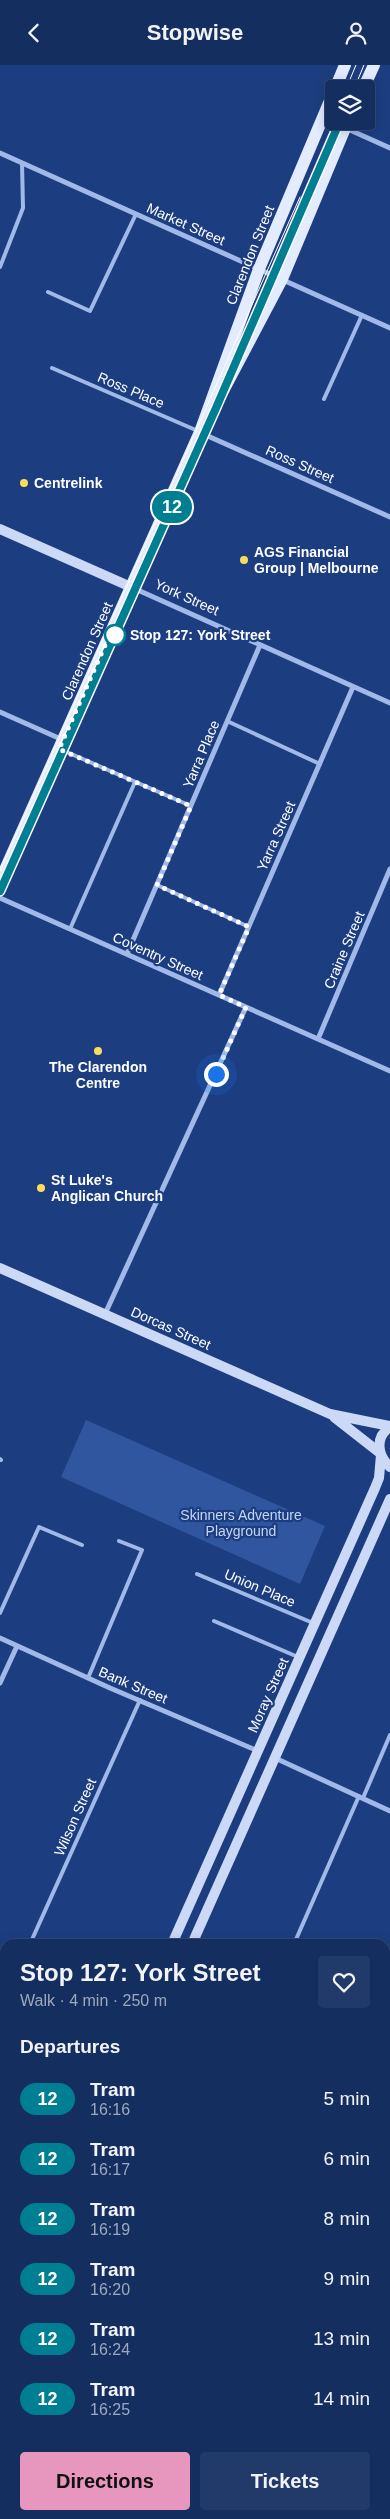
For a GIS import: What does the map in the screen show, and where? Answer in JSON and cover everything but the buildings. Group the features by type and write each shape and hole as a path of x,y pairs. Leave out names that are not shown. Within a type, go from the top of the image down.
{"main road":[{"name":"Clarendon Street","path":"338,80 345,65"},
{"path":"367,80 374,65"},
{"name":"Clarendon Street","path":"0,881 200,432 259,269 325,111"},
{"name":"Clarendon Street","path":"200,432 241,360 282,279 345,130"}],"street":[{"path":"356,130 390,148"},
{"name":"Market Street","path":"0,153 390,328"},
{"name":"Ross Street","path":"200,432 390,517"},
{"name":"York Street","path":"0,529 390,703"},
{"name":"Yarra Place","path":"127,954 260,645"},
{"name":"Yarra Street","path":"219,995 353,687"},
{"path":"0,712 61,745"},
{"name":"Craine Street","path":"318,1039 390,869"},
{"name":"Coventry Street","path":"0,898 390,1071"},
{"path":"105,1314 246,1007"},
{"name":"Dorcas Street","path":"0,1268 330,1414 390,1426"},
{"name":"Dorcas Street","path":"330,1414 380,1454 390,1467"},
{"name":"Moray Street","path":"174,1939 378,1480 381,1438 390,1426"},
{"path":"194,1939 390,1499"},
{"name":"Bank Street","path":"0,1638 258,1751"},
{"path":"0,1683 17,1646"},
{"path":"275,1757 390,1811"}],"lane":[{"path":"0,267 23,208 22,163"},
{"path":"48,292 90,311 136,214"},
{"path":"324,399 362,315"},
{"name":"Ross Place","path":"52,368 200,432"},
{"path":"227,721 320,764"},
{"path":"61,745 135,782 191,806"},
{"path":"70,929 135,782"},
{"path":"157,885 249,927"},
{"path":"0,1613 39,1527 82,1545"},
{"path":"88,1678 142,1550 119,1541"},
{"name":"Union Place","path":"197,1574 315,1624"},
{"path":"214,1621 300,1658"},
{"name":"Wilson Street","path":"32,1939 140,1699"},
{"path":"296,1939 390,1735"}],"green space":[{"name":"Skinners Adventure Playground","path":"86,1420 325,1526 300,1584 61,1477"}],"tram line":[{"path":"350,80 356,65"},
{"path":"358,80 364,65"},
{"path":"0,891 222,394 336,130"},
{"name":"12","path":"0,891 216,408 336,130"},
{"path":"0,871 300,197"}],"place":[{"name":"Centrelink","path":"24,483"},
{"name":"AGS Financial Group | Melbourne","path":"244,560"},
{"name":"Stop 127: York Street","path":"115,635"},
{"name":"The Clarendon Centre","path":"98,1051"},
{"name":"St Luke's Anglican Church","path":"41,1188"}],"route":[{"path":"115,635 110,634 59,749 191,806 157,885 249,927 219,995 246,1007 216,1074"}]}
